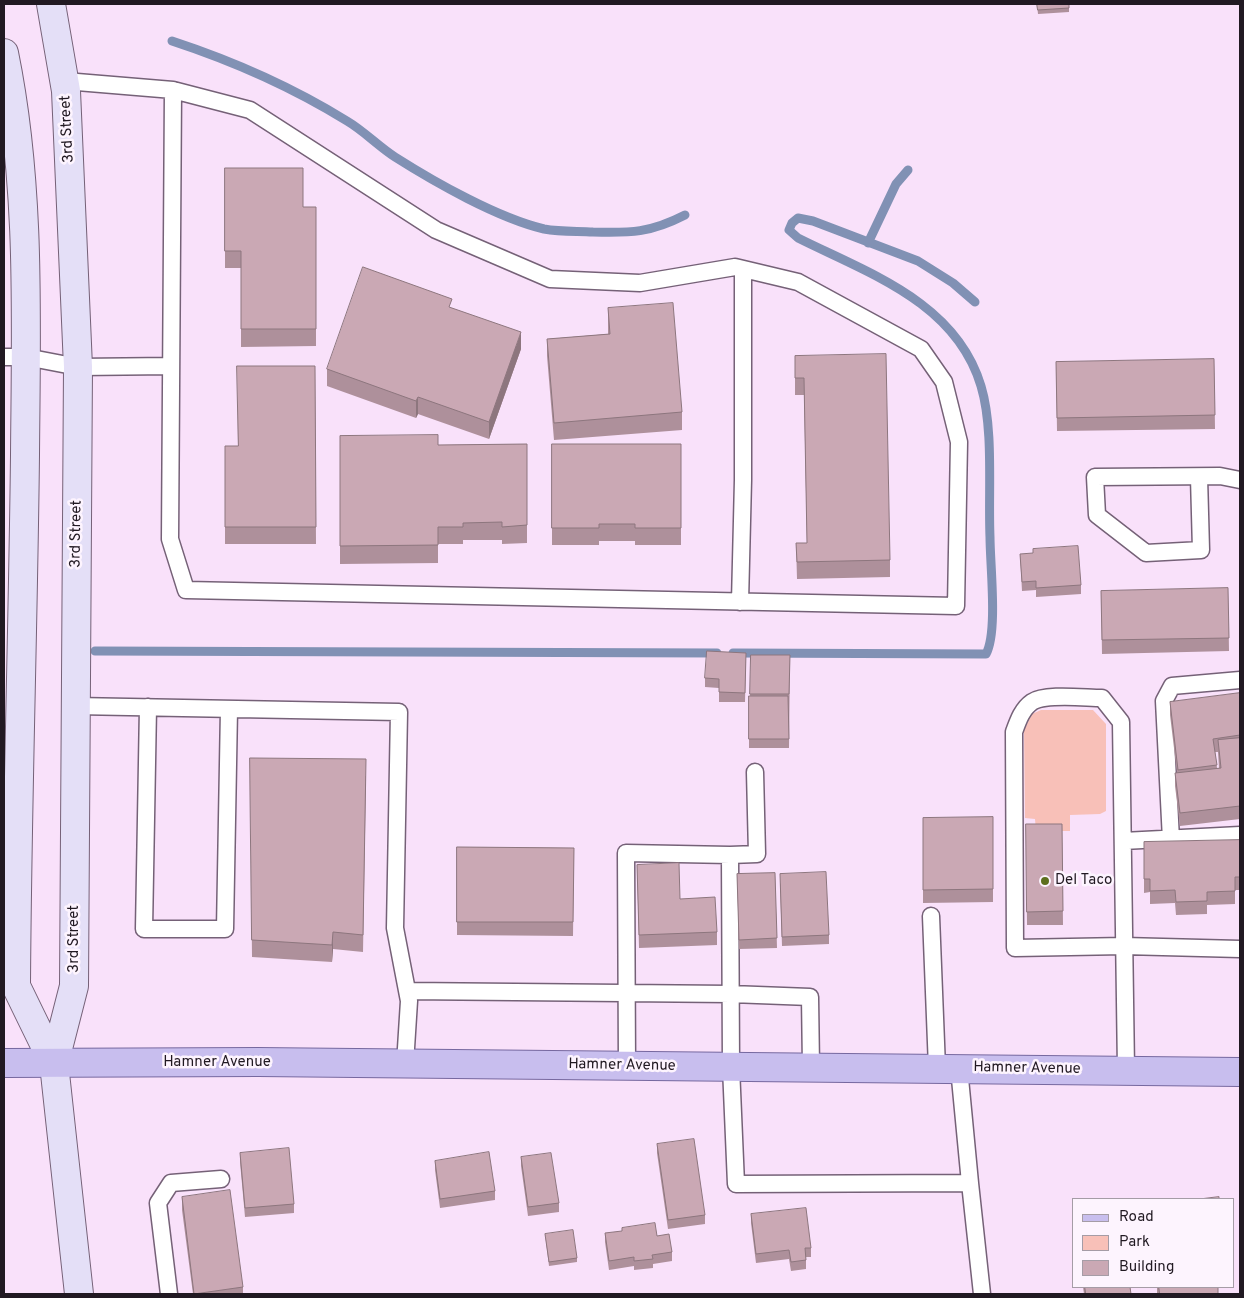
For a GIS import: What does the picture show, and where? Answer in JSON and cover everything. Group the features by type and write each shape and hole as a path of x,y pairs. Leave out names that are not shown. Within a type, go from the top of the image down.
{"main road":[{"name":"Hamner Avenue","path":"4,1063 404,1064 1240,1072"}],"street":[{"name":"3rd Street","path":"51,4 65,81 78,367 74,986 54,1064"},
{"name":"3rd Street","path":"4,53 10,86 25,223 15,357 16,986 54,1064 79,1294"}],"lane":[{"path":"65,81 173,90 250,110 436,230 550,279 640,283 735,267 798,282 921,349 944,382 959,442 956,606 186,590 170,538 173,90"},
{"path":"740,602 743,480 744,270"},
{"path":"15,357 78,367 171,366"},
{"path":"1199,476 1201,550 1146,553 1097,515 1095,477 1199,476 1220,476 1240,480"},
{"path":"1171,840 1164,701 1172,686 1240,680"},
{"path":"1126,1070 1124,946 1123,841 1121,722 1102,698 1046,698 1033,701 1024,710 1014,732 1015,948 1124,946 1240,949"},
{"path":"75,706 399,712 394,928 409,1001 404,1064"},
{"path":"148,707 144,929 225,929 229,709"},
{"path":"627,1066 626,853 757,854 755,772"},
{"path":"1123,841 1240,835"},
{"path":"730,855 731,1067 736,1184 970,1183"},
{"path":"931,916 948,1068 970,1183 982,1294"},
{"path":"407,991 731,994 810,997 811,1067"},
{"path":"169,1294 158,1203 171,1183 221,1180"}],"green space":[{"path":"1041,710 1093,710 1106,724 1106,811 1100,814 1070,815 1070,831 1036,831 1035,819 1025,818 1024,730 1032,714"}],"building":[{"path":"1037,4 1069,4 1069,8 1038,10"},
{"path":"225,168 303,168 303,207 316,207 316,329 241,329 241,251 225,251"},
{"path":"363,267 452,299 449,307 521,332 489,422 418,397 416,401 327,369"},
{"path":"673,303 682,412 554,423 547,339 610,334 608,308"},
{"path":"886,354 890,560 797,562 796,543 807,543 804,378 795,378 795,356"},
{"path":"1214,359 1215,415 1057,418 1056,362"},
{"path":"237,366 315,366 316,527 225,527 225,446 238,446"},
{"path":"438,435 438,445 527,444 527,525 502,527 502,522 463,523 463,527 438,527 438,545 340,546 340,436"},
{"path":"552,444 681,444 681,528 635,528 635,524 599,524 599,528 552,528"},
{"path":"1078,546 1081,585 1036,588 1036,581 1022,582 1020,554 1033,553 1033,549"},
{"path":"1228,588 1229,638 1102,640 1101,591"},
{"path":"707,651 746,653 745,693 719,692 719,679 705,678"},
{"path":"751,655 790,655 789,694 750,694"},
{"path":"1240,693 1240,735 1213,739 1217,765 1178,770 1170,702"},
{"path":"749,696 788,696 789,739 749,739"},
{"path":"1240,738 1240,806 1180,813 1175,773 1221,768 1218,740"},
{"path":"250,758 366,759 363,935 333,932 332,945 252,940"},
{"path":"993,817 993,889 923,890 923,818"},
{"name":"Del Taco","path":"1026,824 1062,824 1063,911 1027,912"},
{"path":"1240,840 1240,877 1235,877 1235,891 1207,892 1207,901 1176,902 1175,890 1150,891 1150,879 1144,879 1144,842"},
{"path":"457,847 574,848 573,922 457,922"},
{"path":"679,863 680,899 715,897 717,932 639,935 637,865"},
{"path":"826,872 829,935 782,937 780,874"},
{"path":"775,873 777,938 739,940 737,874"},
{"path":"694,1139 705,1215 668,1220 657,1144"},
{"path":"289,1148 294,1204 245,1208 240,1153"},
{"path":"489,1152 495,1191 440,1199 435,1161"},
{"path":"551,1153 559,1203 528,1207 521,1157"},
{"path":"230,1190 243,1287 194,1294 182,1197"},
{"path":"806,1208 811,1248 805,1248 806,1260 791,1262 789,1250 756,1254 751,1214"},
{"path":"655,1223 657,1236 669,1234 672,1252 652,1255 653,1259 634,1261 634,1257 609,1261 605,1233 622,1231 622,1228"},
{"path":"573,1230 577,1258 549,1262 545,1234"},
{"path":"1085,1288 1130,1288 1131,1294 1086,1294"},
{"path":"1159,1288 1218,1288 1218,1294 1160,1294"}],"waterway":[{"path":"172,41 240,66 284,86 353,125 389,153 429,178 468,199 526,224 557,231 630,232 651,229 685,215"},
{"path":"868,243 896,184 908,170"},
{"path":"733,653 986,654 990,644 993,615 988,421 981,386 969,357 952,332 931,311 880,278 798,238 789,230 792,223 798,218 813,221 918,261 953,283 975,302"},
{"path":"95,651 717,653"}],"place":[{"name":"Del Taco","path":"1045,881"}]}
